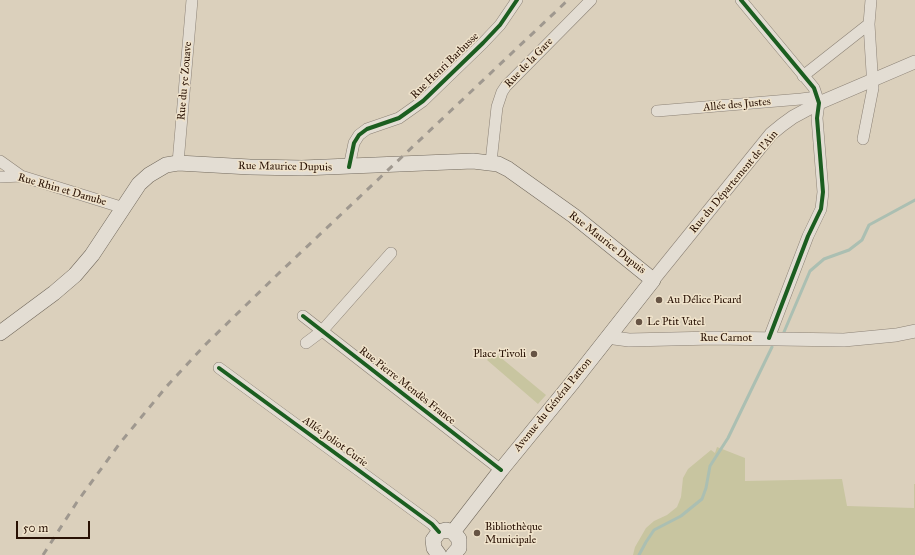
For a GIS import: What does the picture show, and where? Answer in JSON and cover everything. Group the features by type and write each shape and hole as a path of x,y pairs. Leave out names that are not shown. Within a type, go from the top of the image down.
{"main road":[{"name":"Rue Maurice Dupuis","path":"0,333 54,293 75,275 92,255 144,179 166,165 178,163 250,167 350,167 491,162 508,169 574,216 653,280"},
{"name":"Avenue du Général Patton","path":"446,532 501,470 653,280"},
{"path":"436,554 433,540 446,532 459,539 460,544 456,554"}],"street":[{"name":"Rue du 5e Zouave","path":"178,163 192,0"},
{"name":"Rue Henri Barbusse","path":"350,167 354,143 358,135 399,118 423,101 500,25 517,0"},
{"name":"Rue de la Gare","path":"491,162 497,107 502,92 506,86 590,0"},
{"path":"741,0 814,88 818,100 817,118 823,192 821,209 808,236 770,338"},
{"path":"864,139 874,80 869,24 871,0"},
{"path":"803,76 869,24"},
{"name":"Rue du Département de l'Ain","path":"653,280 771,134 792,117 818,100 874,80 915,62"},
{"name":"Allée des Justes","path":"657,111 818,100"},
{"path":"0,161 21,176"},
{"name":"Rue Rhin et Danube","path":"0,177 21,176 124,208"},
{"path":"306,343 322,331 391,253"},
{"name":"Rue Pierre Mendès France","path":"303,316 501,470"},
{"name":"Rue Carnot","path":"609,335 614,338 629,340 770,338 844,340 896,335 915,331"},
{"name":"Allée Joliot Curie","path":"219,368 432,524 446,532"}],"shaded area":[{"path":"494,352 546,395 538,404 487,360"},
{"path":"717,447 745,458 745,481 842,479 847,506 914,508 915,484 915,555 633,555 635,547 646,528 654,521 667,515 677,507 681,497 683,478 688,469 711,450 715,453"}],"waterway":[{"path":"784,332 810,271 824,259 849,250 862,240 869,225 915,200"},
{"path":"639,555 654,530 681,516 702,499 706,488 710,466 728,438 772,347"}],"railway":[{"path":"43,555 77,502 120,443 167,386 205,345 568,0"}],"cycle path":[{"path":"349,167 354,143 359,135 367,129 399,118 423,101 500,25 517,0"},
{"path":"741,0 814,88 819,103 817,118 823,192 821,209 808,236 769,338"},
{"path":"303,316 501,470"},
{"path":"219,368 432,524 439,532"}],"place":[{"name":"Au Délice Picard","path":"659,300"},
{"name":"Le Ptit Vatel","path":"639,322"},
{"name":"Place Tivoli","path":"534,354"},
{"name":"Bibliothèque Municipale","path":"477,533"}]}
